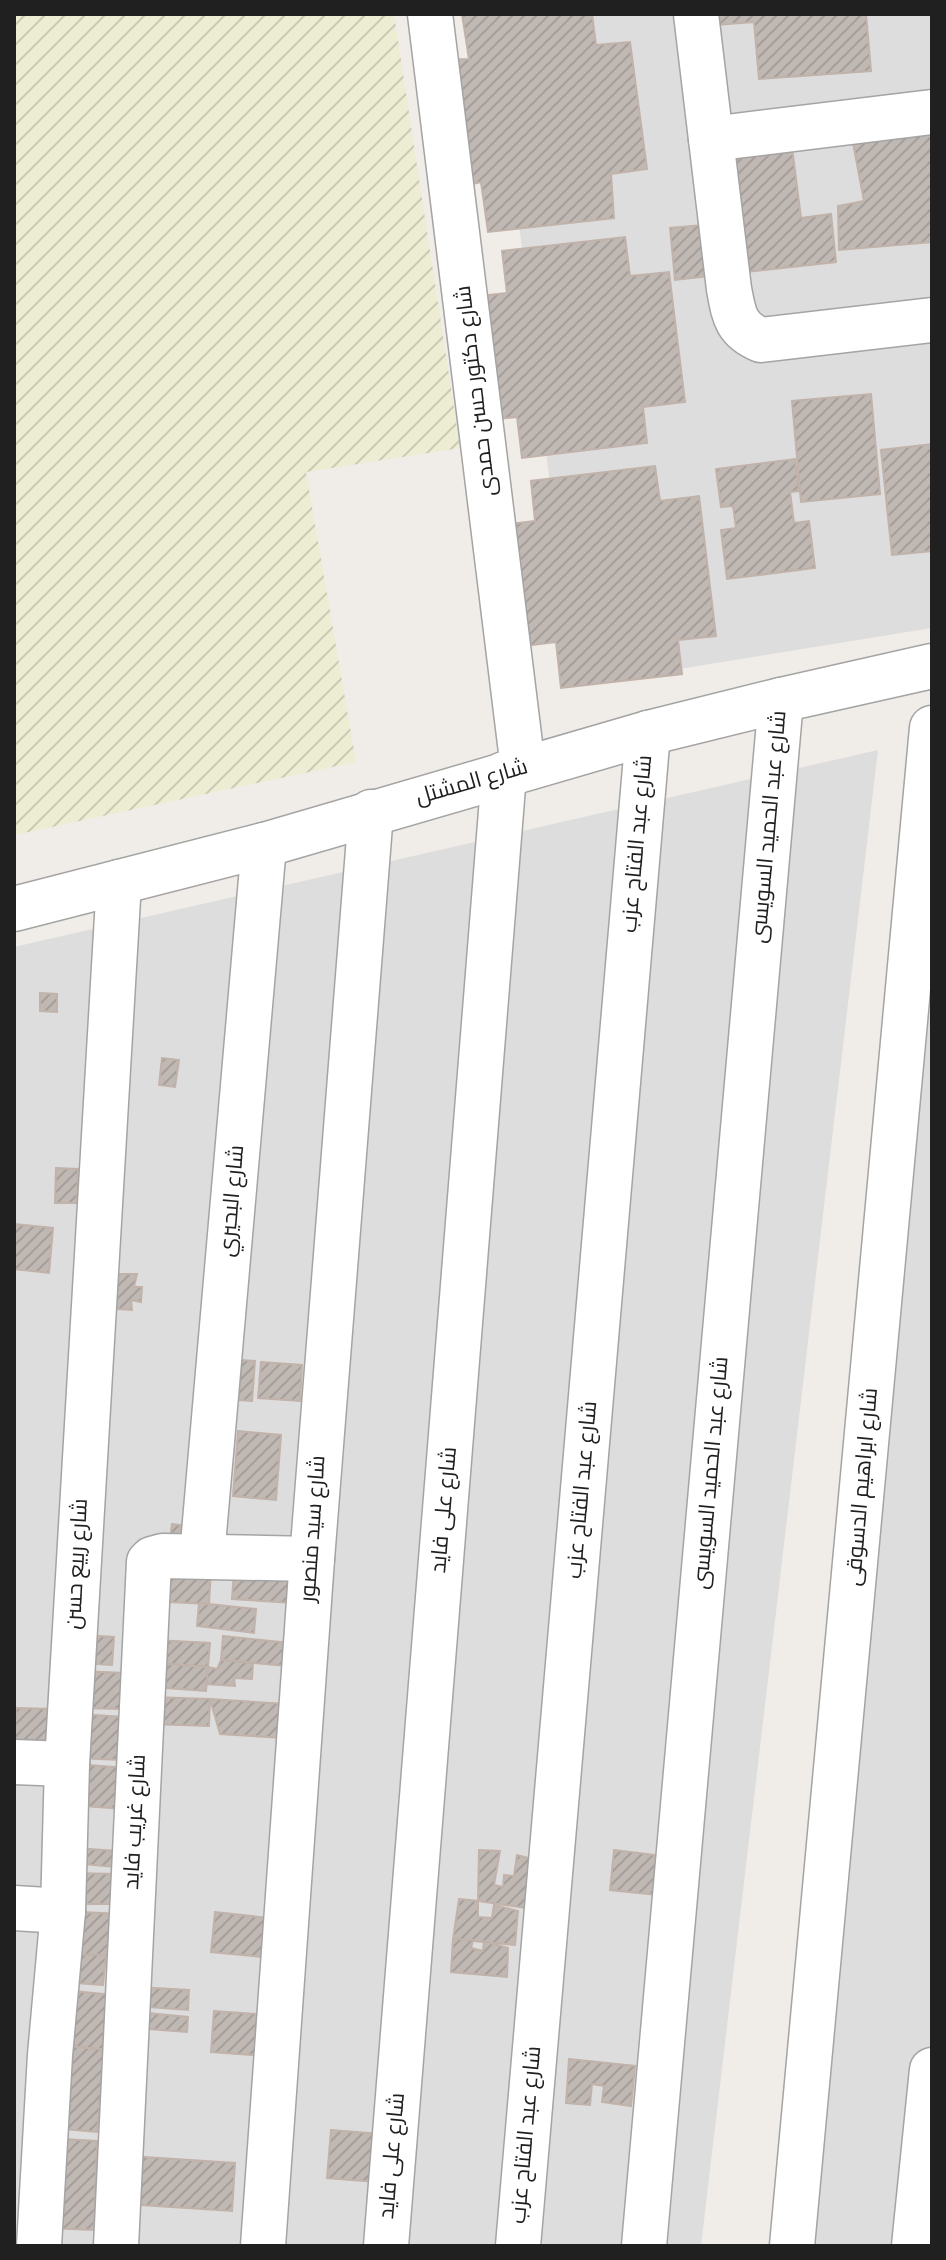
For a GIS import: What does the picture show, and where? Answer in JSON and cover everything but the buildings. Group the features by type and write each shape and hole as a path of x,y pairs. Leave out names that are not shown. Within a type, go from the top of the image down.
{"street":[{"name":"شارع دكتور حسن حمدى","path":"430,14 513,771"},
{"path":"696,14 729,289 734,315 745,333 761,340 932,320"},
{"path":"711,139 932,112"},
{"name":"شارع المشتل","path":"14,909 264,845 648,733 932,666"},
{"name":"شارع عبد الحميد السويسى","path":"644,2246 781,700"},
{"name":"شارع ابراهيم الدسوقى","path":"792,2246 925,896 932,728"},
{"name":"شارع عبد الفتاح عزب","path":"518,2246 648,733"},
{"name":"شارع على فايد","path":"386,2246 513,771"},
{"name":"شارع سيد منصور","path":"263,2246 312,1559 371,812"},
{"name":"شارع البحيري","path":"202,1556 264,845"},
{"name":"شارع ربيع حسن","path":"39,2246 28,2175 32,2053 63,1911 67,1764 119,882"},
{"name":"شارع غريب فايد","path":"116,2246 149,1566 152,1559 158,1557 312,1559"},
{"path":"14,1762 67,1764"},
{"path":"14,1908 63,1911"},
{"path":"914,2246 932,2070"}],"shaded area":[{"path":"494,14 932,14 932,628 574,686"},
{"path":"878,750 701,2246 14,2246 14,947"},
{"path":"932,849 932,2246 780,2246"}],"green space":[{"path":"14,14 394,14 460,448 306,472 356,762 14,835"}]}
